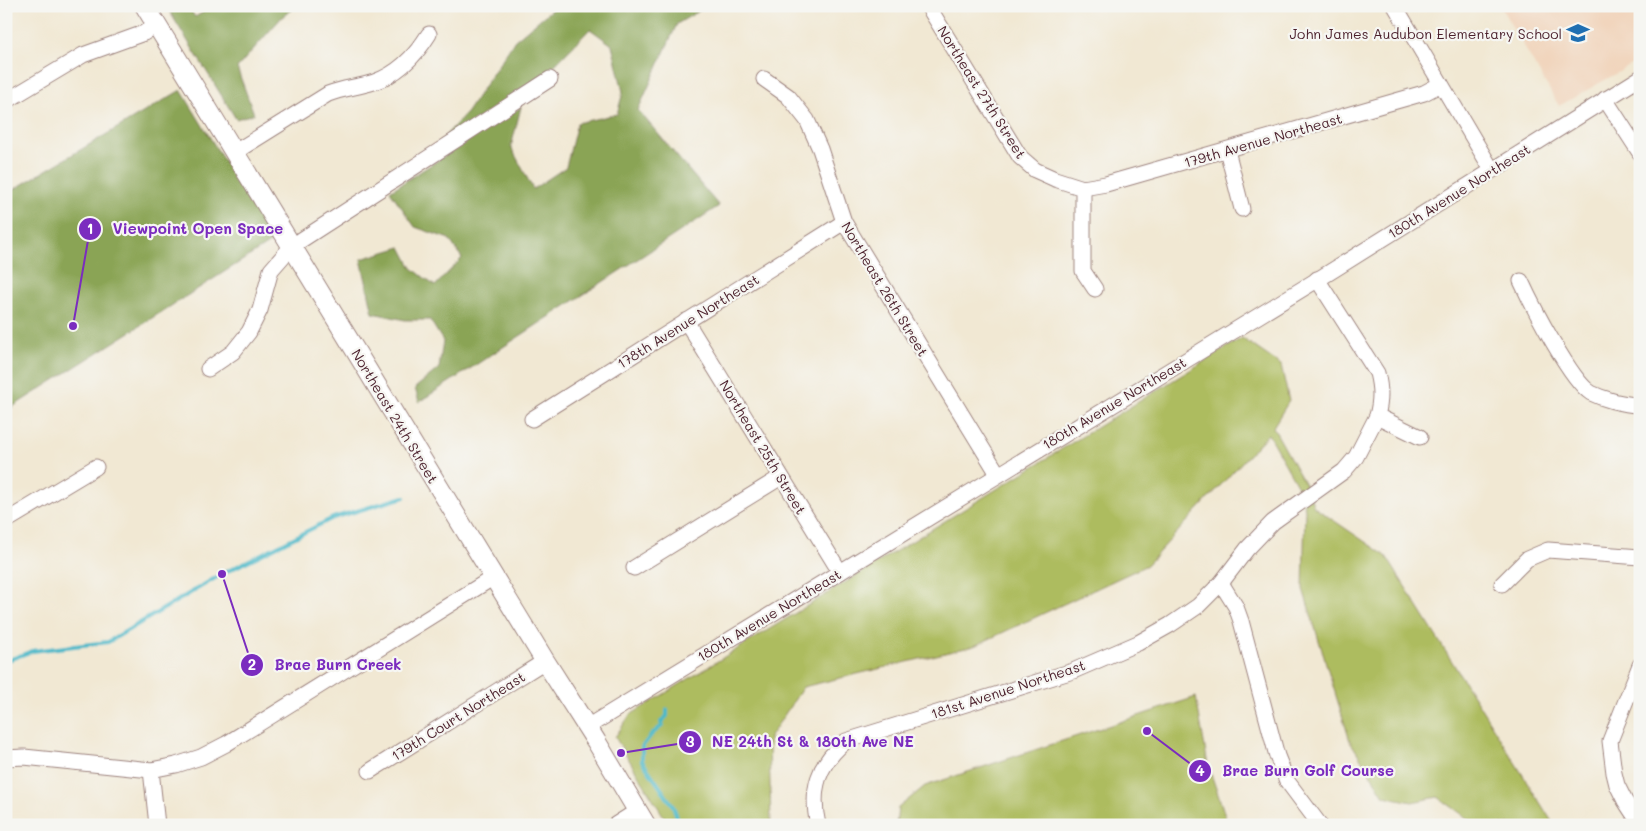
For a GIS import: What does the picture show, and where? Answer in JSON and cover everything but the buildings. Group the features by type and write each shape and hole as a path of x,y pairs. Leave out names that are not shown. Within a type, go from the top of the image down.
{"main road":[{"name":"Northeast 24th Street","path":"145,6 642,818"}],"street":[{"name":"Northeast 27th Street","path":"928,6 1020,157 1035,170 1083,188"},
{"path":"1395,6 1492,170"},
{"path":"8,100 83,55 144,32 157,24"},
{"path":"235,152 328,94 374,82 396,71 417,53 430,34"},
{"name":"180th Avenue Northeast","path":"587,727 1318,279 1640,78"},
{"path":"208,369 233,352 249,332 260,310 271,270 292,246 550,79"},
{"name":"Northeast 26th Street","path":"764,79 788,96 807,120 820,149 844,222 998,474"},
{"name":"179th Avenue Northeast","path":"1083,188 1106,184 1228,150 1424,93 1441,84"},
{"path":"1605,99 1640,153"},
{"path":"1228,150 1242,208"},
{"path":"1083,188 1083,270 1095,290"},
{"name":"178th Avenue Northeast","path":"532,419 844,222"},
{"name":"181st Avenue Northeast","path":"818,825 815,794 824,764 834,750 846,740 1073,671 1138,643 1198,606 1221,583 1246,549 1273,522 1344,471 1356,457 1377,416 1381,401 1381,387 1376,373 1318,279"},
{"path":"1521,282 1534,309 1574,375 1589,392 1610,401 1640,406"},
{"name":"Northeast 25th Street","path":"686,321 840,572"},
{"path":"1377,416 1420,437"},
{"path":"6,521 96,467"},
{"path":"634,568 781,477"},
{"path":"1502,584 1527,559 1548,550 1640,557"},
{"path":"6,758 24,757 151,770 176,765 200,757 226,744 494,577"},
{"path":"1221,583 1236,608 1241,621 1277,756 1287,782 1320,825"},
{"name":"179th Court Northeast","path":"370,771 545,661"},
{"path":"1640,665 1602,740 1617,785 1640,824"},
{"path":"151,770 156,825"},
{"path":"615,825 642,818"}],"shaded area":[{"name":"John James Audubon Elementary School","path":"1500,6 1640,6 1640,60 1559,106"}],"green space":[{"path":"166,6 188,6 195,17 214,6 297,6 282,17 237,68 254,114 236,119"},
{"path":"556,6 707,6 677,24 638,110 719,206 419,402 415,388 439,368 443,341 430,320 405,320 373,313 361,259 401,247 412,268 435,286 462,258 449,239 415,227 390,191 521,107 511,147 533,189 566,167 577,123 617,114 623,92 612,45 590,29 549,71 436,146 467,112 515,40"},
{"path":"181,90 273,241 6,411 6,194"},
{"path":"1242,338 1281,365 1289,401 1273,427 1307,488 1314,507 1386,556 1554,825 1477,825 1438,797 1412,802 1384,796 1350,741 1303,589 1305,509 1301,492 1268,434 1147,565 974,646 803,687 769,738 771,825 669,825 615,737 630,715"},
{"path":"1196,697 1208,765 1227,821 1231,825 896,825 898,808 925,786"}],"waterway":[{"path":"6,661 32,651 108,642 222,574 333,518 404,497"},
{"path":"667,710 667,716 661,722 662,726 652,734 642,747 642,761 673,806 680,825"}],"place":[{"name":"John James Audubon Elementary School","path":"1578,33"},
{"name":"Viewpoint Open Space","path":"73,326"},
{"name":"Brae Burn Creek","path":"222,574"},
{"name":"Brae Burn Golf Course","path":"1147,731"},
{"name":"NE 24th St & 180th Ave NE","path":"621,753"}]}
